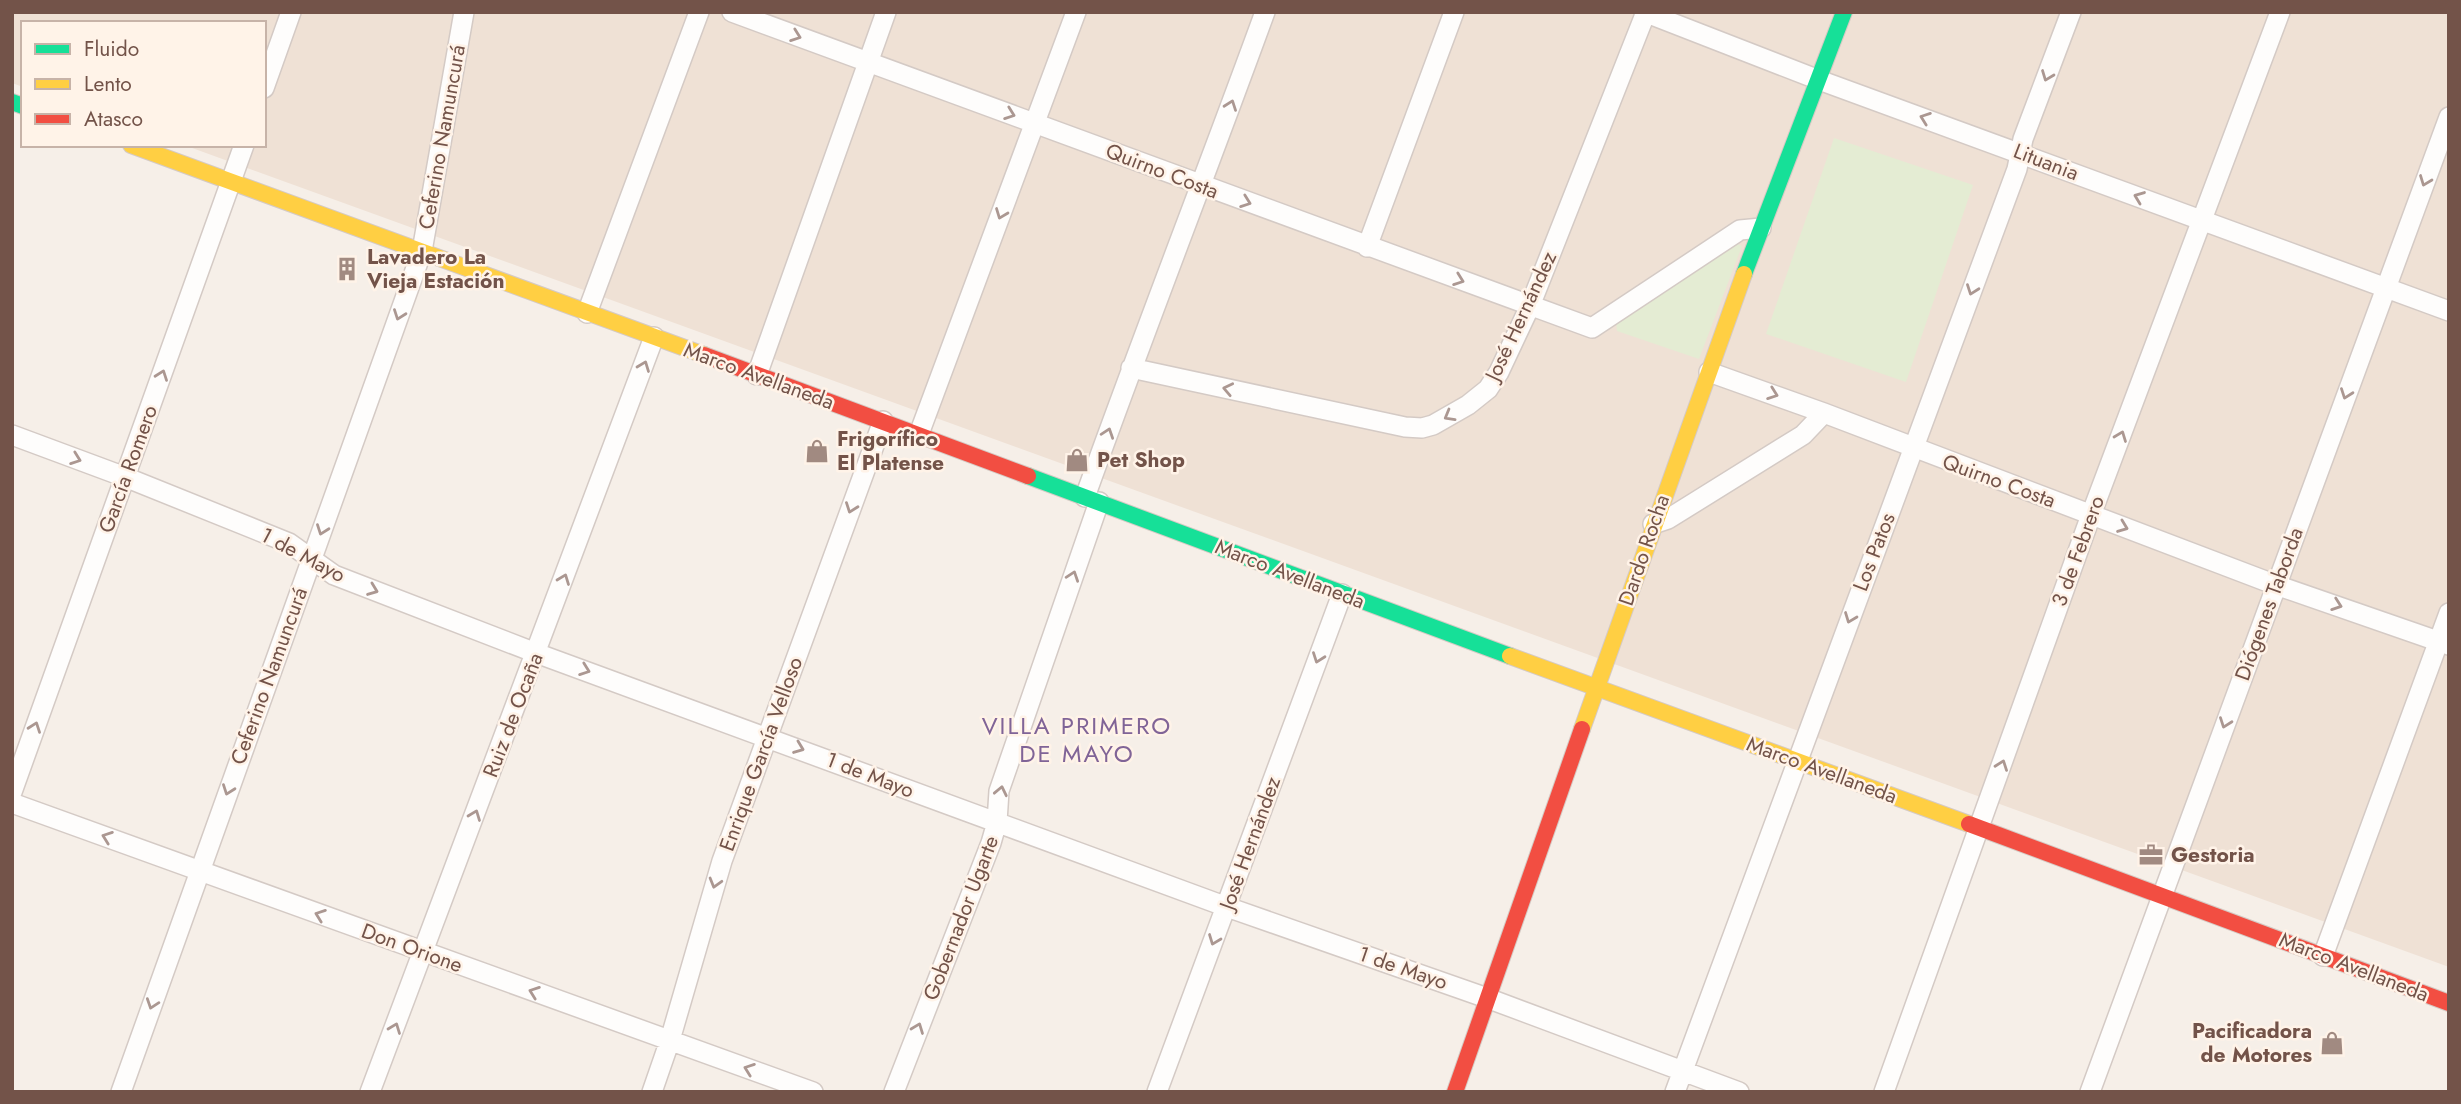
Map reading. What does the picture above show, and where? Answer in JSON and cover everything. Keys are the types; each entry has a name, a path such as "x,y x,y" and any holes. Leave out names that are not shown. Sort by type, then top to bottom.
{"street":[{"path":"266,82 291,12"},
{"name":"Ceferino Namuncurá","path":"121,1092 422,251 464,12"},
{"path":"587,313 699,12"},
{"name":"Quirno Costa","path":"732,12 1592,328 1740,230 1760,228"},
{"path":"757,375 886,12"},
{"path":"919,435 1076,12"},
{"name":"Gobernador Ugarte","path":"894,1092 991,844 997,822 999,791 1131,368 1202,186 1265,12"},
{"path":"1367,247 1454,12"},
{"name":"Lituania","path":"1645,12 1819,80 2449,311"},
{"name":"José Hernández","path":"1131,368 1405,427 1422,428 1433,425 1468,405 1488,389 1499,372 1530,306 1645,12"},
{"name":"Dardo Rocha","path":"1455,1092 1653,524 1760,228 1844,12"},
{"name":"Los Patos","path":"1675,1092 2017,169 2023,139 2071,12"},
{"name":"3 de Febrero","path":"1884,1092 2091,515 2280,12"},
{"name":"Diógenes Taborda","path":"2090,1092 2449,117"},
{"name":"Marco Avellaneda","path":"137,147 883,421 1596,688 2161,894 2449,1003"},
{"name":"García Romero","path":"12,792 243,147"},
{"name":"Ruiz de Ocaña","path":"370,1092 654,337"},
{"name":"Quirno Costa","path":"1709,372 1825,413 1913,449 2276,585 2444,643"},
{"path":"1653,524 1668,519 1803,435 1825,413"},
{"name":"Enrique García Velloso","path":"652,1092 670,1040 722,861 883,421"},
{"name":"1 de Mayo","path":"12,435 289,543 334,575 536,653 1739,1092"},
{"name":"José Hernández","path":"1157,1092 1342,594"},
{"path":"2323,956 2444,643 2449,613"},
{"name":"Don Orione","path":"12,803 813,1092"}],"shaded area":[{"path":"12,12 2449,12 2449,967 190,147 266,147 266,21 21,21 21,86 12,83"}],"green space":[{"path":"1834,138 1973,185 1906,382 1766,334"},
{"path":"1736,243 1742,246 1699,359 1617,331 1616,322"}],"traffic: fast":[{"path":"1744,274 1844,12"},
{"path":"12,102 21,105"},
{"path":"1028,476 1510,656"}],"traffic: slow":[{"path":"136,147 704,355"},
{"path":"1582,729 1744,274"},
{"path":"1510,656 1969,824"}],"traffic: jam":[{"path":"704,355 1028,476"},
{"path":"1455,1092 1582,729"},
{"path":"1969,824 2449,1003"}],"place":[{"name":"Lavadero La Vieja Estación","path":"347,269"},
{"name":"Frigorífico El Platense","path":"817,451"},
{"name":"Pet Shop","path":"1077,460"},
{"name":"Gestoria","path":"2151,855"},
{"name":"Pacificadora de Motores","path":"2332,1043"}],"district":[{"name":"VILLA PRIMERO DE MAYO","path":"1077,740"}]}
